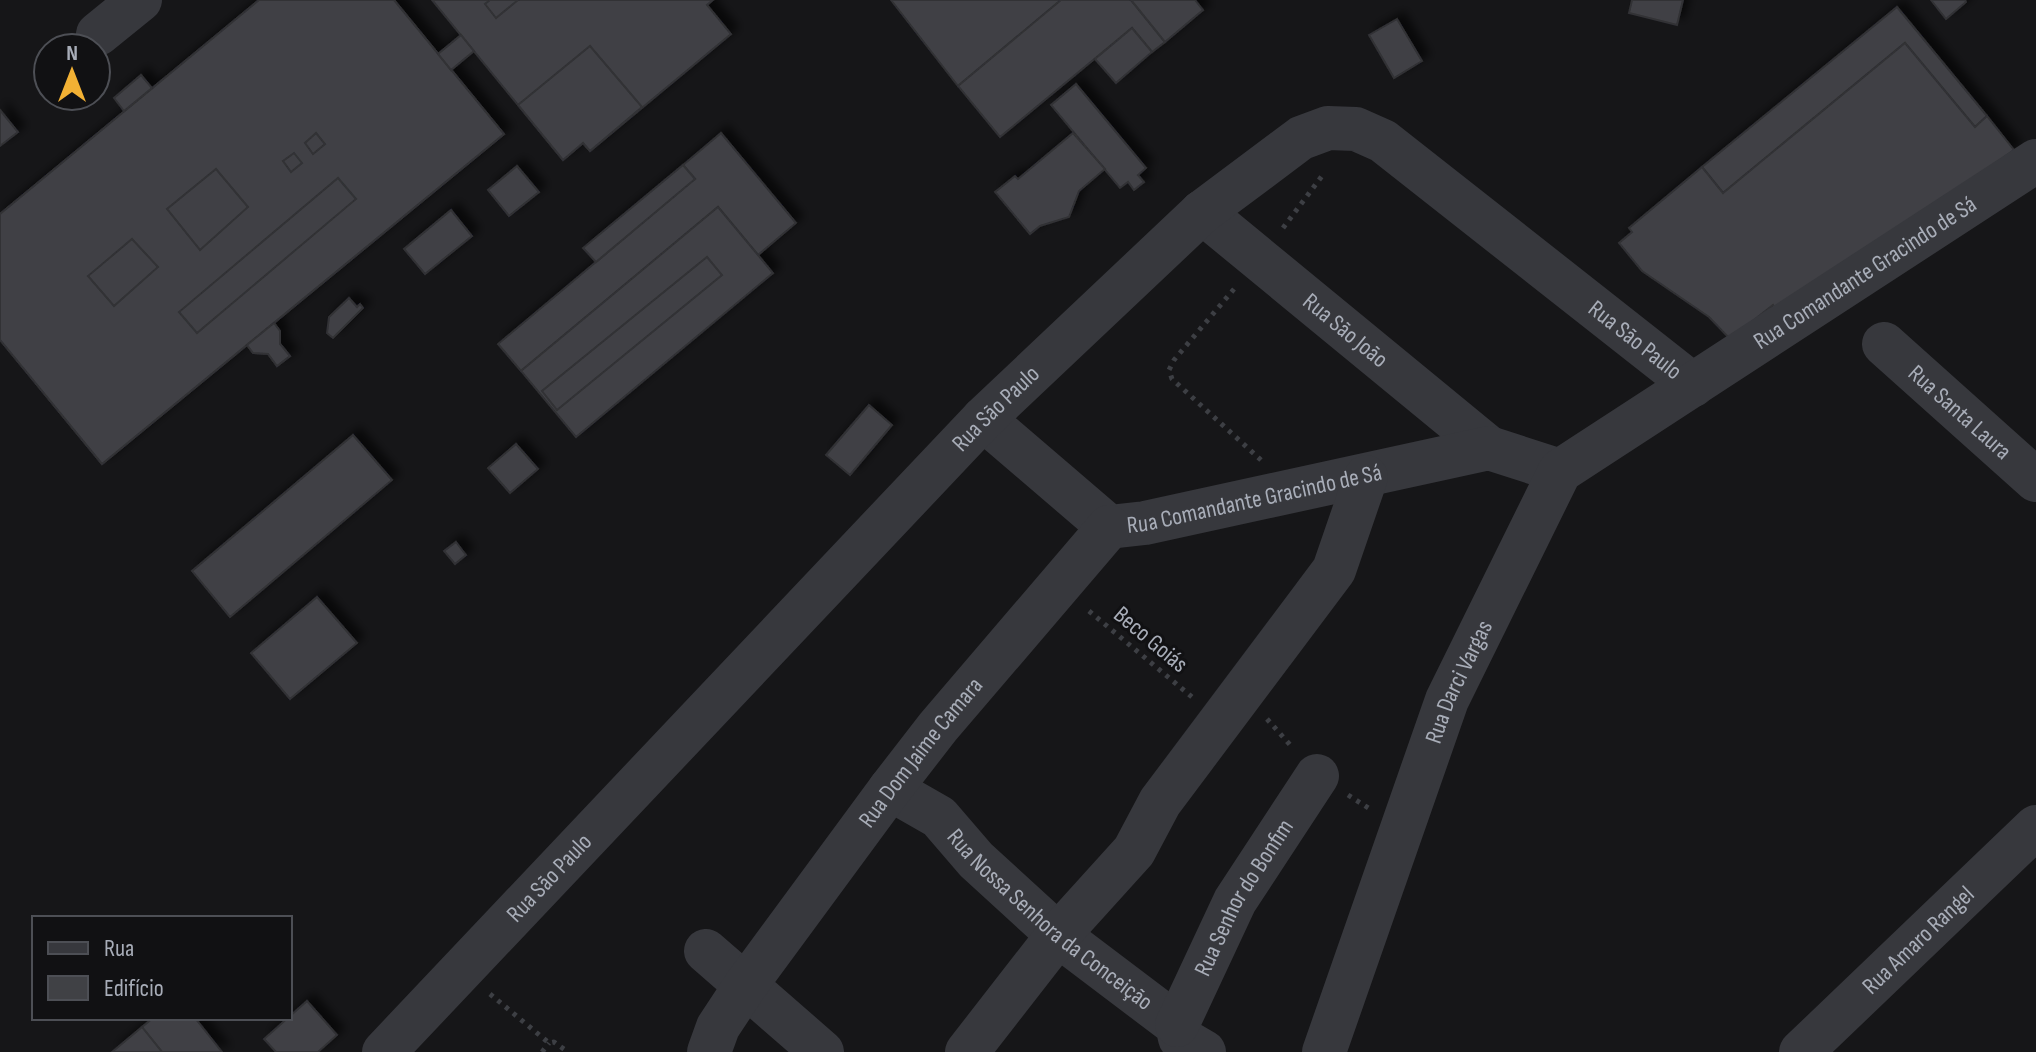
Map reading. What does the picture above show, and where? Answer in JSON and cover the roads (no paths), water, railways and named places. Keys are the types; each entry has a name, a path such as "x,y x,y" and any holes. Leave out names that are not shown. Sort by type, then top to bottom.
{"street":[{"path":"100,32 140,0"},
{"name":"Rua São Paulo","path":"384,1052 983,419 1202,212 1301,138 1328,128 1356,129 1383,141 1693,385"},
{"name":"Rua Comandante Gracindo de Sá","path":"1693,385 2036,161"},
{"name":"Rua São João","path":"1202,212 1489,448"},
{"name":"Rua Santa Laura","path":"1884,344 2036,480"},
{"path":"1489,448 1560,471 1693,385"},
{"name":"Rua Comandante Gracindo de Sá","path":"983,419 1109,527 1145,523 1489,448"},
{"name":"Rua Darci Vargas","path":"1324,1052 1447,700 1560,471"},
{"path":"967,1052 1058,935 1134,851 1160,802 1334,570 1366,477"},
{"name":"Rua Dom Jaime Camara","path":"709,1052 718,1027 745,986 890,789 938,727 1109,527"},
{"name":"Rua Senhor do Bonfim","path":"1183,1042 1235,901 1317,776"},
{"name":"Rua Nossa Senhora da Conceição","path":"890,789 939,817 976,860 1183,1042"},
{"name":"Rua Amaro Rangel","path":"1801,1052 2036,827"},
{"path":"706,951 822,1052"}]}
